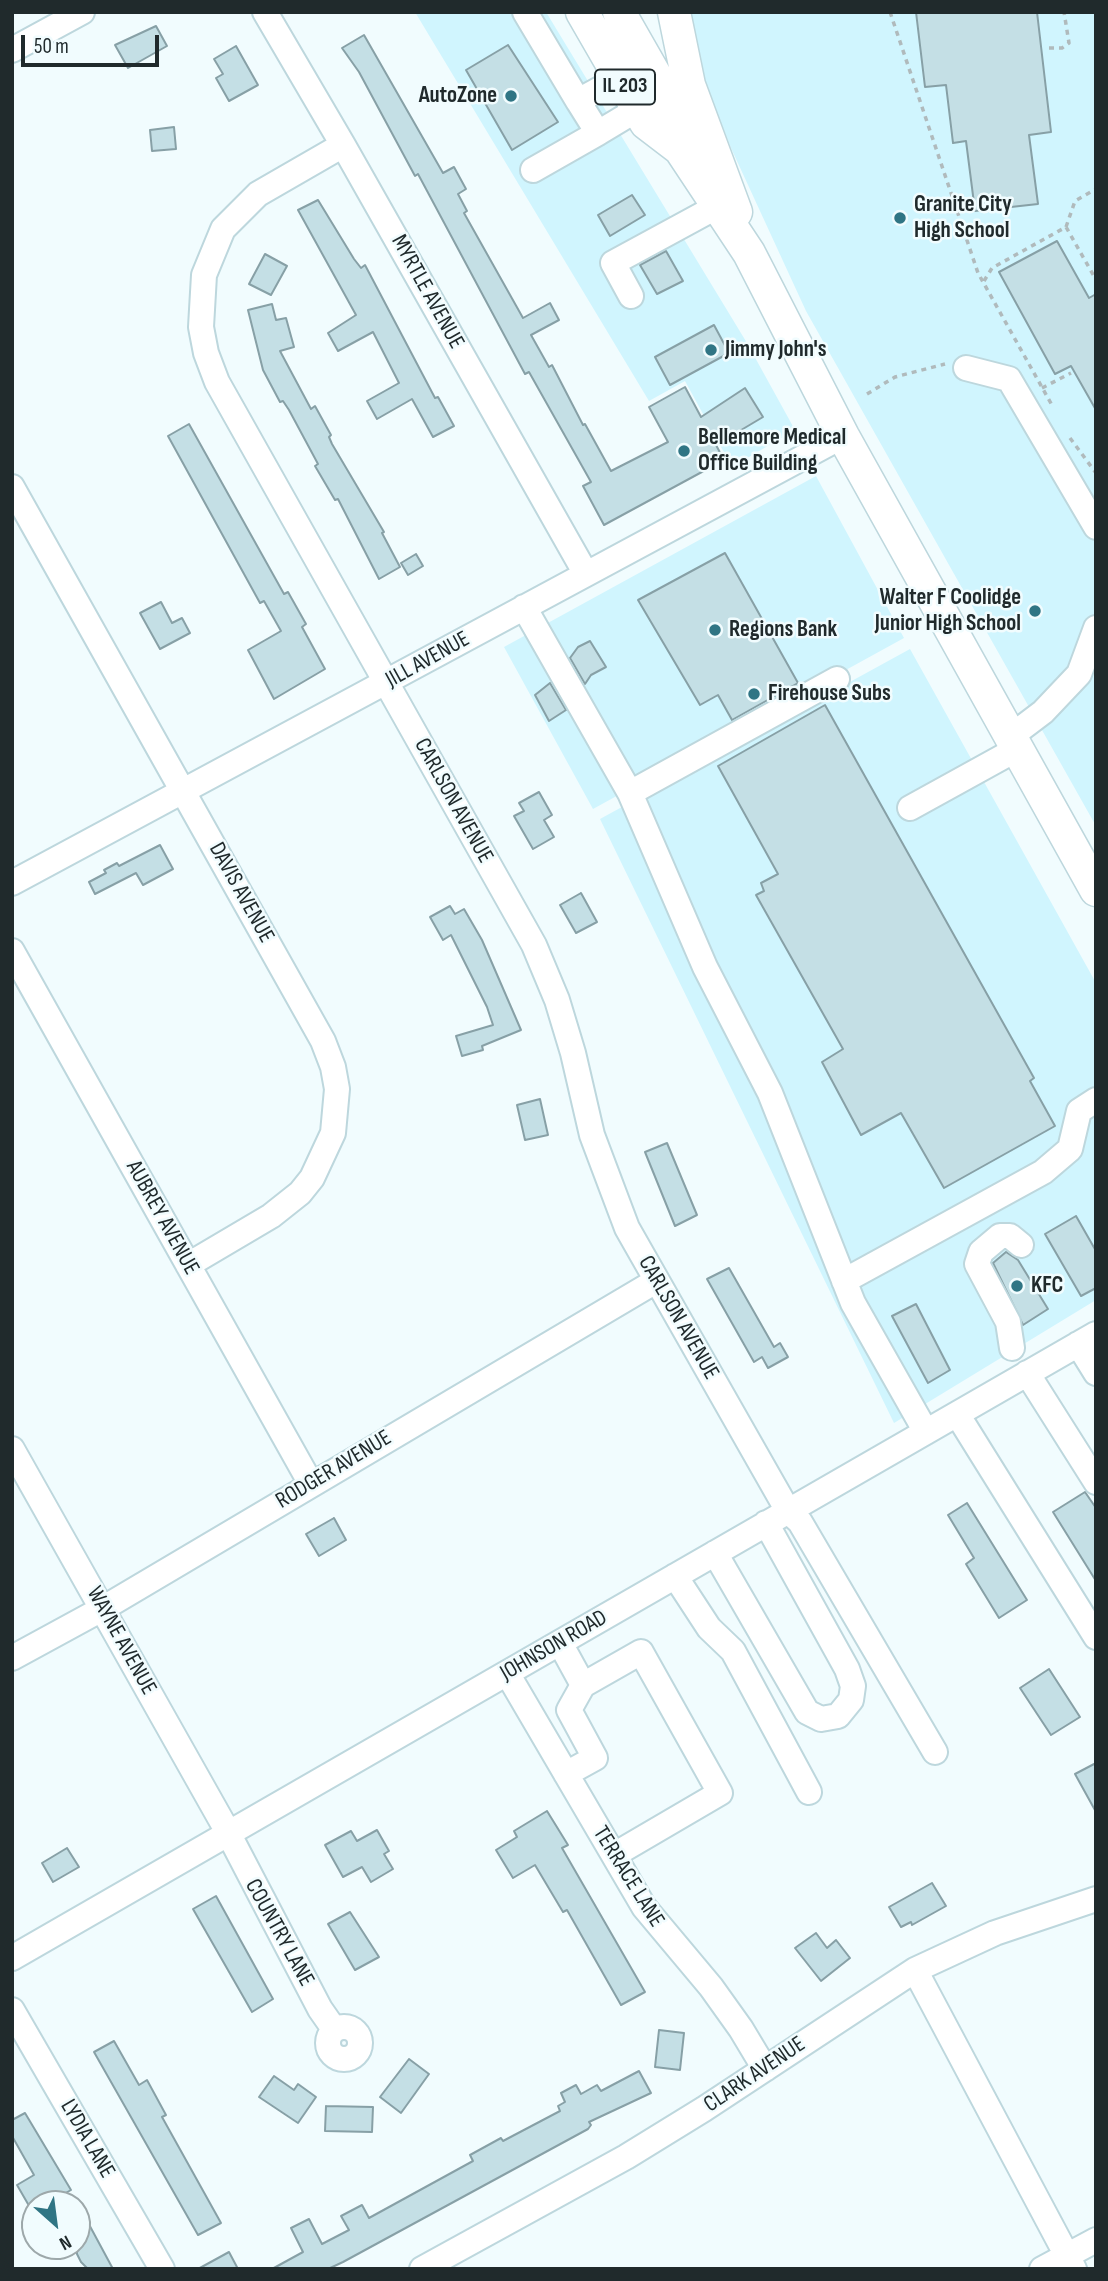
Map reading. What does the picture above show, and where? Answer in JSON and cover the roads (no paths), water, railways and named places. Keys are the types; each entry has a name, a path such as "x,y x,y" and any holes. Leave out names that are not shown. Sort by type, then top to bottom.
{"main road":[{"name":"IL 203","path":"582,12 646,123 680,149 749,253 843,436 1096,890"},
{"name":"IL 203","path":"619,12 671,103 680,149"},
{"path":"674,12 690,85 749,253"}],"street":[{"path":"12,50 82,12"},
{"name":"MYRTLE AVENUE","path":"265,12 344,145 586,574"},
{"path":"525,12 598,133"},
{"path":"578,102 620,78"},
{"path":"533,170 638,109"},
{"name":"CARLSON AVENUE","path":"344,145 258,194 240,208 223,229 204,275 201,327 206,354 217,382 534,945 561,1014 592,1135 609,1185 656,1281 788,1511 800,1522 935,1752"},
{"path":"631,296 613,263 718,206"},
{"path":"966,368 1009,379 1096,527"},
{"name":"JILL AVENUE","path":"12,883 843,436"},
{"name":"DAVIS AVENUE","path":"12,487 323,1041 337,1088 333,1133 326,1154 300,1193 271,1216 188,1265"},
{"path":"524,607 630,793 705,967 770,1093 844,1281 926,1432"},
{"path":"911,808 1013,743 1079,674 1096,628"},
{"path":"630,793 837,679"},
{"name":"AUBREY AVENUE","path":"12,951 312,1484"},
{"path":"844,1281 1043,1172 1070,1149 1079,1111 1095,1101"},
{"path":"1013,1348 1008,1322 977,1264 981,1252 1000,1237 1010,1236 1021,1245"},
{"name":"RODGER AVENUE","path":"12,1658 102,1609 656,1281"},
{"path":"1087,1339 1096,1373"},
{"name":"JOHNSON ROAD","path":"12,1958 1087,1339"},
{"path":"1027,1373 1096,1482"},
{"path":"957,1414 1096,1637"},
{"name":"WAYNE AVENUE","path":"12,1449 228,1835"},
{"path":"715,1553 807,1712 821,1719 838,1716 851,1700 853,1686 847,1669 766,1523"},
{"path":"675,1576 709,1628 733,1651 809,1792"},
{"path":"560,1643 583,1685"},
{"path":"566,1774 595,1758 569,1710 583,1685 641,1652 720,1793 614,1856"},
{"name":"TERRACE LANE","path":"507,1673 644,1907 711,1987 765,2069"},
{"name":"COUNTRY LANE","path":"228,1835 320,2009 334,2029"},
{"name":"CLARK AVENUE","path":"422,2269 457,2260 765,2069 915,1970 995,1933 1096,1899"},
{"path":"915,1970 1071,2262"},
{"name":"LYDIA LANE","path":"12,2010 162,2269"},
{"path":"1042,2269 1071,2262 1096,2240"}],"place":[{"name":"AutoZone","path":"511,96"},
{"name":"Granite City High School","path":"900,218"},
{"name":"Jimmy John's","path":"711,350"},
{"name":"Bellemore Medical Office Building","path":"684,451"},
{"name":"Walter F Coolidge Junior High School","path":"1035,611"},
{"name":"Regions Bank","path":"715,630"},
{"name":"Firehouse Subs","path":"754,694"},
{"name":"KFC","path":"1017,1286"}]}
